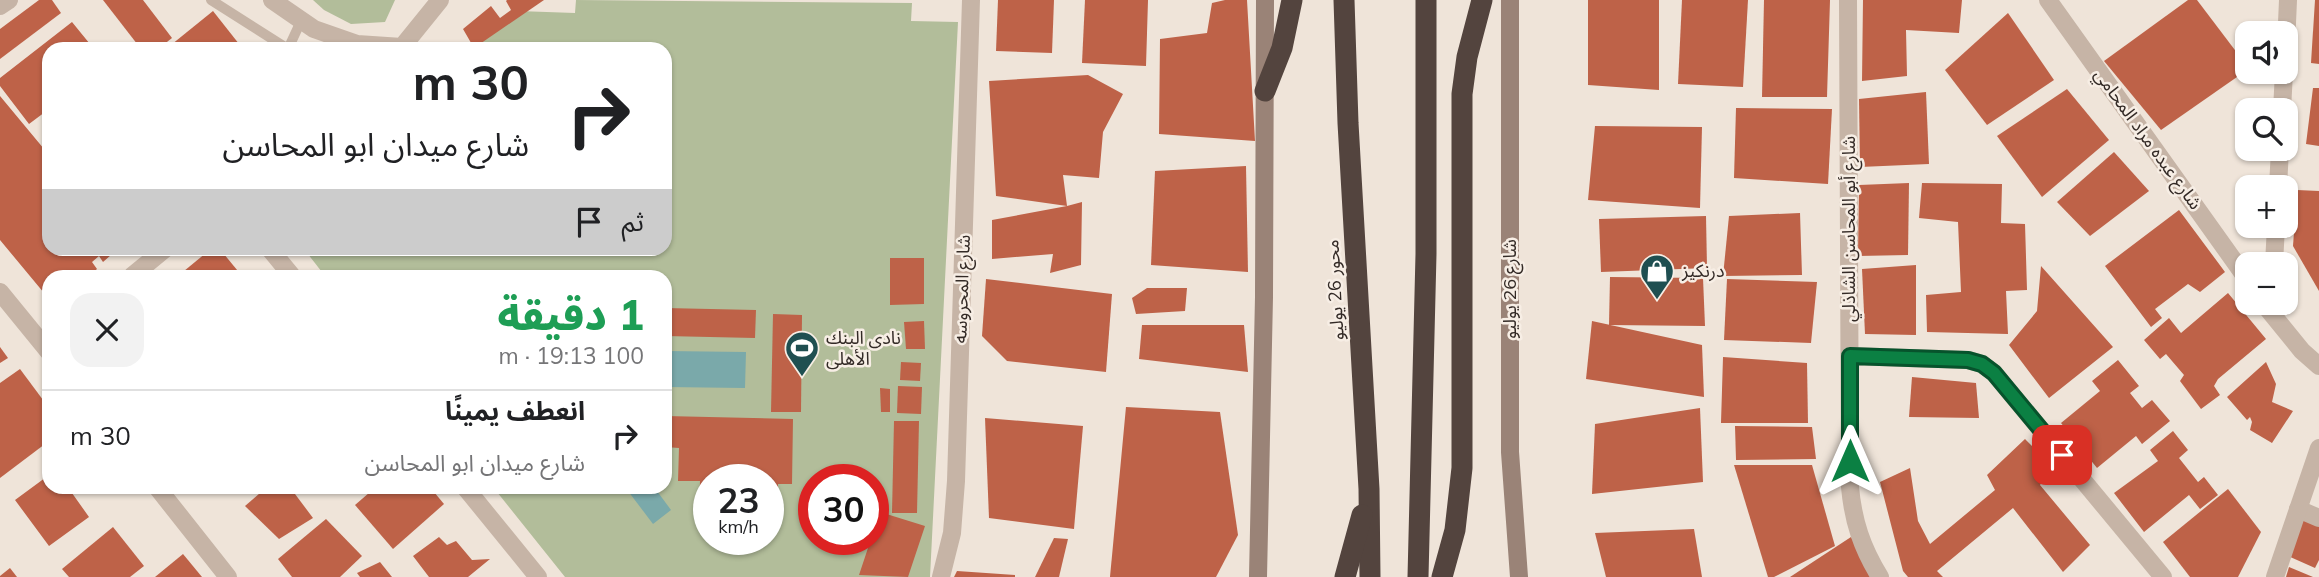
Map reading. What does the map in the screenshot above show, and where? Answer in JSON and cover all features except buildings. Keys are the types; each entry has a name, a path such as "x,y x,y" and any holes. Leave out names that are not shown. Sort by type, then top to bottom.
{"highway":[{"path":"1265,91 1282,48 1292,0"},
{"name":"محور 26 يوليو","path":"1344,0 1347,110 1369,489 1370,577"},
{"path":"1418,577 1426,254 1426,0"},
{"path":"1442,577 1455,530 1462,468 1462,94 1482,0"},
{"path":"1345,577 1369,489"}],"main road":[{"path":"1258,577 1264,297 1265,0"},
{"name":"شارع 26 يوليو","path":"1510,0 1510,452 1519,577"}],"street":[{"path":"0,6 9,0"},
{"path":"272,0 314,29 351,42"},
{"path":"423,23 425,0"},
{"path":"406,42 440,0"},
{"name":"شارع المحروسه","path":"941,577 952,533 956,481 971,0"},
{"name":"شارع أبو المحاسن الشاذلي","path":"1848,0 1852,506 1862,543 1880,577"},
{"name":"شارع عبده مراد المحامي","path":"2048,0 2235,262"},
{"path":"2287,21 2288,0"},
{"path":"139,270 156,256"},
{"path":"276,256 287,270"},
{"path":"0,292 42,341"},
{"path":"2275,315 2319,366"},
{"path":"1850,356 1968,360 1982,364 1994,373 2163,577"},
{"path":"2275,577 2319,448"},
{"path":"162,494 228,577"},
{"path":"471,494 538,577"},
{"path":"2298,509 2319,517"}],"lane":[{"path":"211,0 277,42"},
{"path":"291,42 301,21"}],"green space":[{"path":"313,0 395,0 385,22 351,24 324,10"},
{"name":"نادى البنك الأهلى","path":"576,0 912,3 911,21 958,22 930,577 565,577 499,494 672,494 672,270 320,270 309,256 672,256 672,42 475,42 518,11 575,13"}],"water":[{"path":"672,351 746,352 745,388 672,387"},
{"path":"630,494 659,494 671,510 653,524"}],"place":[{"name":"درنكيز","path":"1657,301"},
{"name":"نادى البنك الأهلى","path":"802,378"}],"route":[{"path":"1850,461 1850,356 1968,360 1982,364 1994,373 2062,455"}]}
